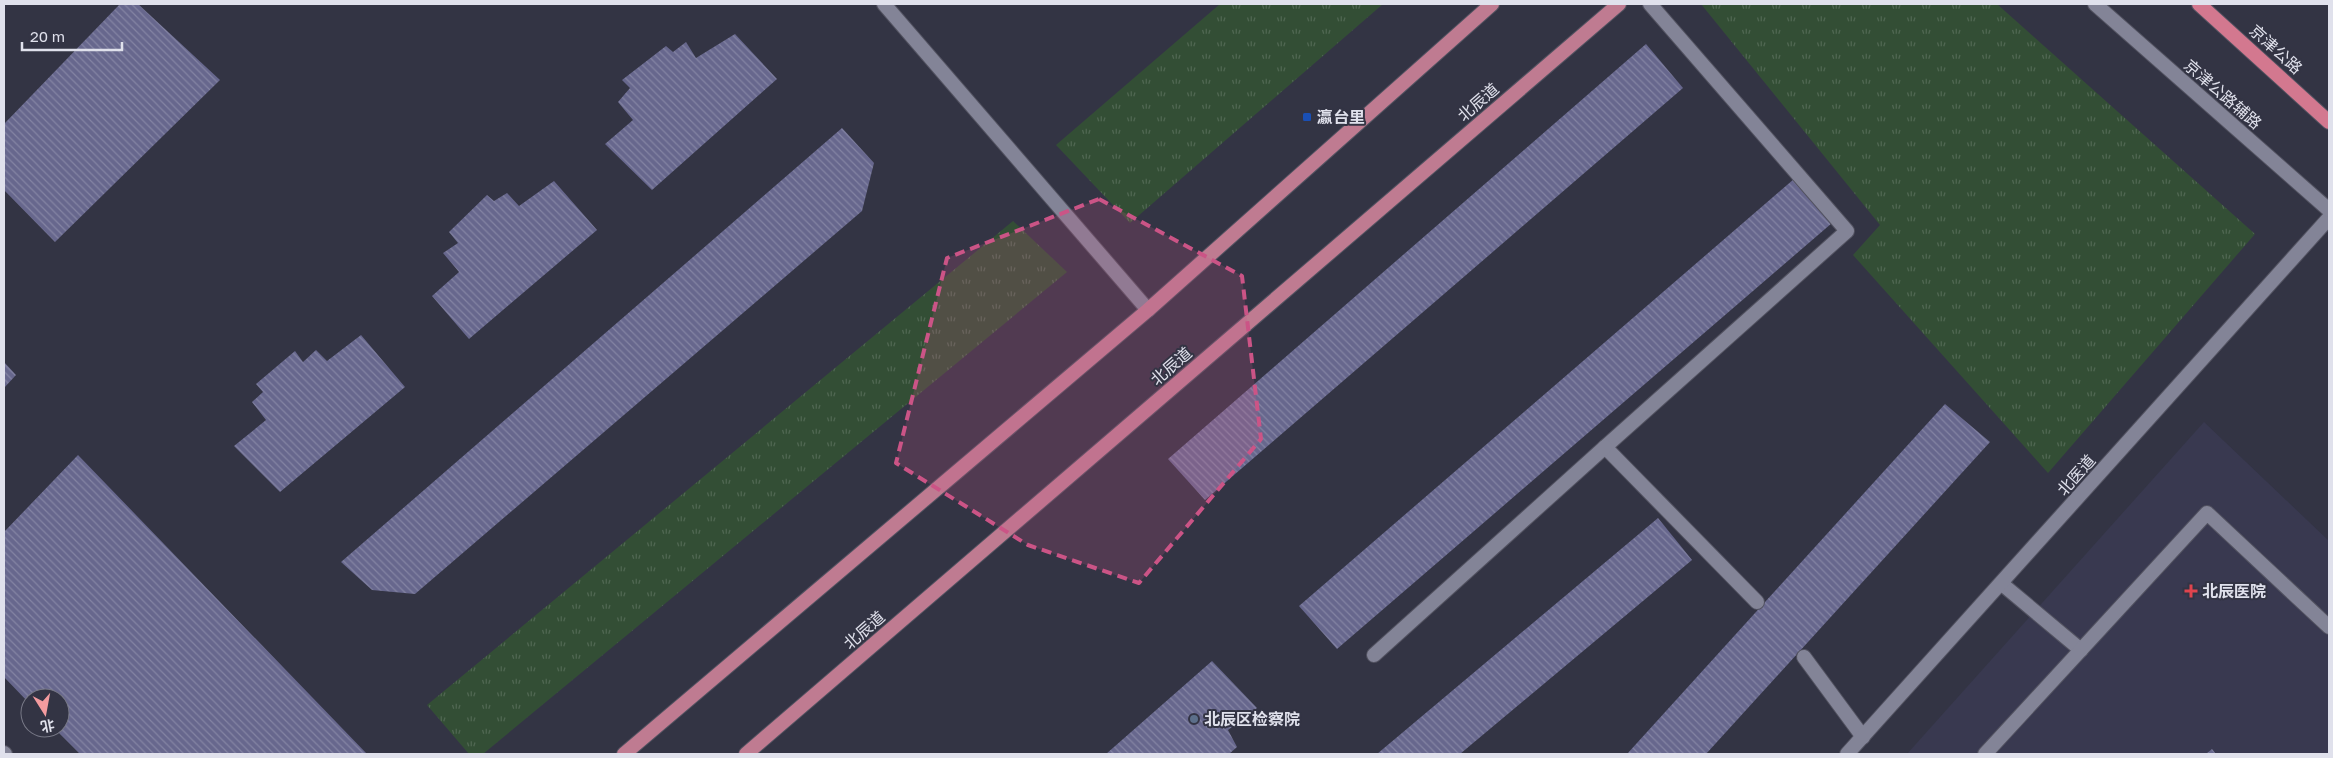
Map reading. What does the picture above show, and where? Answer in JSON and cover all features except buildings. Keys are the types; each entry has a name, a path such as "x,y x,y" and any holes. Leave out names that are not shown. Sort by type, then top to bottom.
{"highway":[{"name":"京津公路","path":"2199,4 2329,122"}],"main road":[{"path":"624,754 1148,310 1492,4"},
{"name":"北辰道","path":"746,754 1619,4"}],"street":[{"path":"884,4 1148,310"},
{"path":"1374,655 1847,231 1650,4"},
{"name":"京津公路辅路","path":"2095,4 2329,210"},
{"name":"北医道","path":"1847,754 2002,584 2329,218"},
{"path":"1605,448 1757,602"},
{"path":"1985,754 2206,513 2329,627"},
{"path":"2002,584 2081,650"},
{"path":"1804,657 1863,737"}],"highlighted area":[{"path":"1099,199 1242,276 1261,439 1139,583 1028,545 896,463 947,258"}],"shaded area":[{"name":"北辰医院","path":"2204,422 2329,541 2329,754 1907,754"}],"green space":[{"path":"1220,4 1383,4 1130,223 1056,145"},
{"path":"1701,4 1997,4 2255,234 2048,473 1853,255 1880,225"},
{"path":"1013,221 1067,272 483,754 469,754 427,705"}],"place":[{"name":"瀛台里","path":"1307,117"},
{"name":"北辰医院","path":"2191,591"},
{"name":"北辰区检察院","path":"1194,719"}]}
